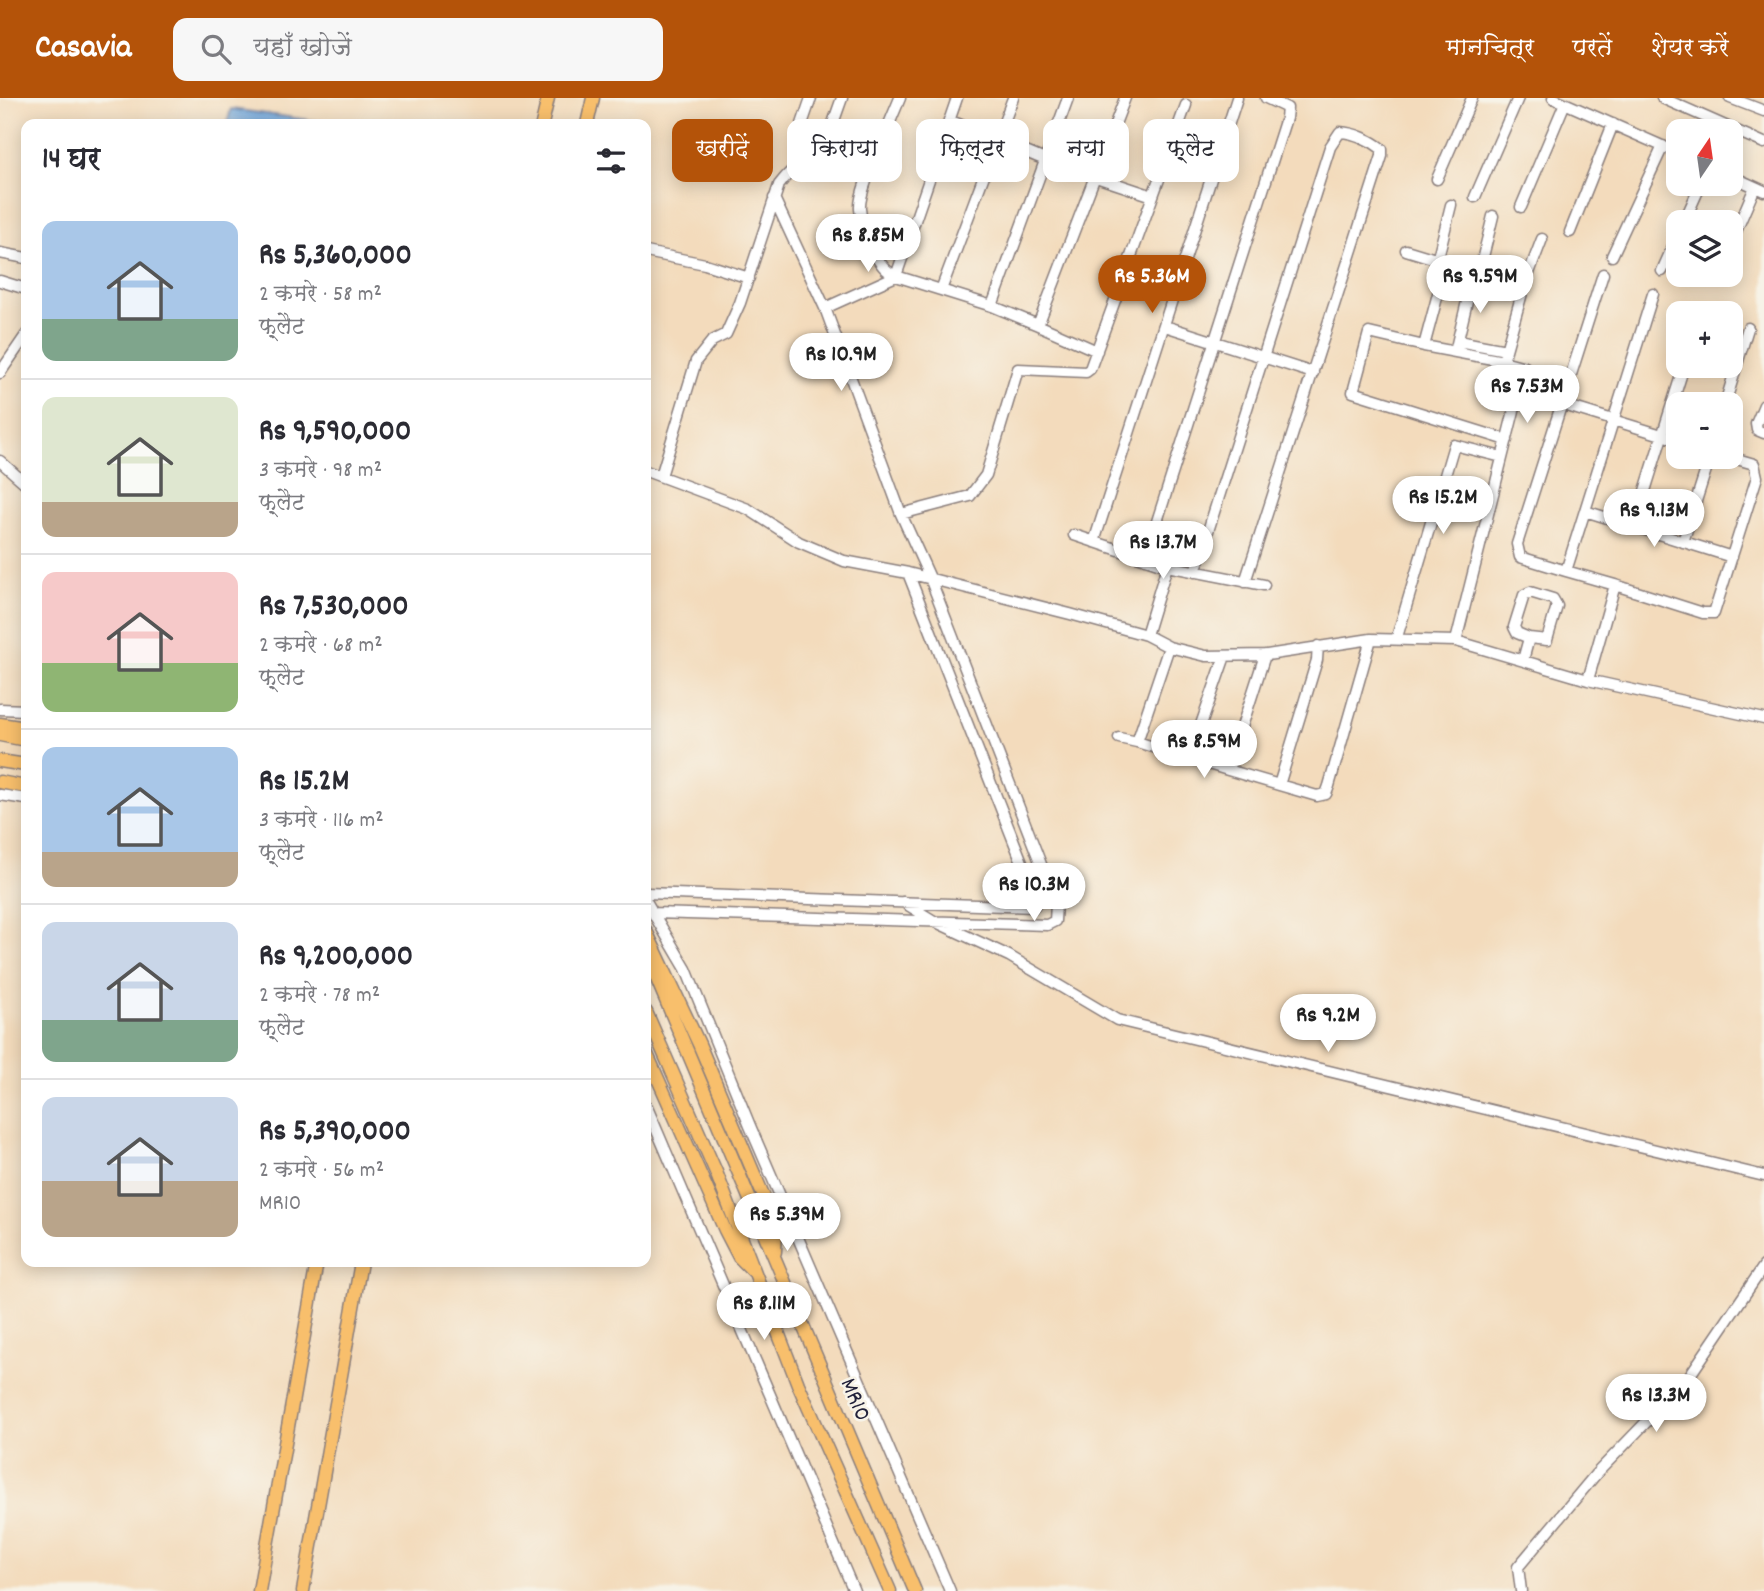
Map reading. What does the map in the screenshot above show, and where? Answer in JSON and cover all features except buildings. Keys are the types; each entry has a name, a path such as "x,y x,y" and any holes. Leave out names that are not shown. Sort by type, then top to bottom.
{"main road":[{"path":"543,119 548,98"},
{"path":"588,119 593,98"},
{"path":"0,724 21,726"},
{"path":"0,735 21,739"},
{"path":"0,761 21,764"},
{"path":"0,782 21,786"},
{"path":"651,942 699,1044 769,1209 776,1229 774,1256"},
{"name":"MR10","path":"651,965 915,1591"},
{"name":"MR10","path":"651,1024 758,1276 798,1384 890,1591"},
{"path":"651,1063 725,1230 739,1257 758,1276"},
{"path":"259,1591 316,1267"},
{"path":"303,1591 360,1267"}],"street":[{"path":"804,119 811,98"},
{"path":"835,119 842,98"},
{"path":"891,119 900,98"},
{"path":"949,119 957,98"},
{"path":"1004,119 1013,98"},
{"path":"1060,119 1068,98"},
{"path":"1117,119 1125,98"},
{"path":"1094,542 1237,98"},
{"path":"1145,559 1286,118 1287,108 1266,98"},
{"path":"1437,179 1472,98"},
{"path":"1475,197 1518,98"},
{"path":"1553,98 1666,147"},
{"path":"1584,111 1590,98"},
{"path":"1662,98 1764,143"},
{"path":"1730,98 1750,102 1764,111"},
{"path":"1521,207 1565,103"},
{"path":"901,514 970,496 979,489 986,475 1018,369 1086,372 1097,351 1186,105"},
{"path":"1570,232 1613,124"},
{"path":"1195,572 1330,147 1340,132 1348,132 1375,143 1382,149 1382,156 1245,582"},
{"path":"1612,256 1663,146"},
{"path":"992,306 1043,166"},
{"path":"662,476 696,361 712,341 726,334 749,278 774,198 787,176"},
{"path":"1743,181 1760,189 1743,221"},
{"path":"866,182 861,200 864,226 880,264 887,272 992,306 1097,351"},
{"path":"825,309 896,276 928,182"},
{"path":"941,290 980,182"},
{"path":"1038,325 1093,182"},
{"path":"1112,182 1153,196"},
{"path":"654,913 1047,925 1055,921 1056,903 930,578 901,514 825,309 774,198"},
{"path":"1424,346 1451,205"},
{"path":"1456,346 1493,216"},
{"path":"1504,356 1524,285 1542,239"},
{"path":"1406,250 1441,263 1524,285"},
{"path":"0,253 21,257"},
{"path":"651,253 705,264 749,278"},
{"path":"1662,271 1666,262"},
{"path":"1603,274 1517,551 1520,556 1703,612 1714,613 1757,468 1743,462"},
{"path":"0,281 21,287"},
{"path":"1566,571 1653,294"},
{"path":"1165,326 1313,373"},
{"path":"1729,392 1748,328"},
{"path":"1456,641 1507,440 1525,367 1504,356 1456,346 1424,346 1369,333 1353,392 1507,440"},
{"path":"0,373 21,342"},
{"path":"1634,526 1680,378"},
{"path":"1564,405 1666,436"},
{"path":"1764,405 1756,424 1757,430 1764,433"},
{"path":"1397,637 1454,444 1502,457"},
{"path":"0,461 21,480"},
{"path":"1683,542 1706,469"},
{"path":"651,473 748,509 799,542 844,561 930,578 1146,635 1170,647 1206,656 1265,655 1397,637 1456,641 1588,680 1764,719"},
{"path":"1585,511 1732,557"},
{"path":"1074,535 1167,566 1264,585"},
{"path":"1146,635 1167,566"},
{"path":"651,893 1034,907 1035,895 908,573"},
{"path":"1588,680 1615,585"},
{"path":"1530,592 1553,599 1557,606 1546,640 1530,638 1517,633 1514,627 1524,595 1530,592"},
{"path":"1523,660 1530,638"},
{"path":"1119,738 1317,796 1326,794 1371,639"},
{"path":"1279,785 1317,660 1318,646"},
{"path":"1137,742 1170,647"},
{"path":"1228,770 1265,655"},
{"path":"1189,759 1225,656"},
{"path":"0,709 21,710"},
{"path":"0,794 21,798"},
{"path":"904,902 934,921 1009,957 1117,1020 1764,1176"},
{"path":"651,908 686,969 750,1126 950,1591"},
{"path":"651,1117 854,1591"},
{"path":"1521,1591 1518,1567 1596,1474 1686,1381 1764,1266"}],"water":[{"path":"231,109 301,119 228,119"}]}
